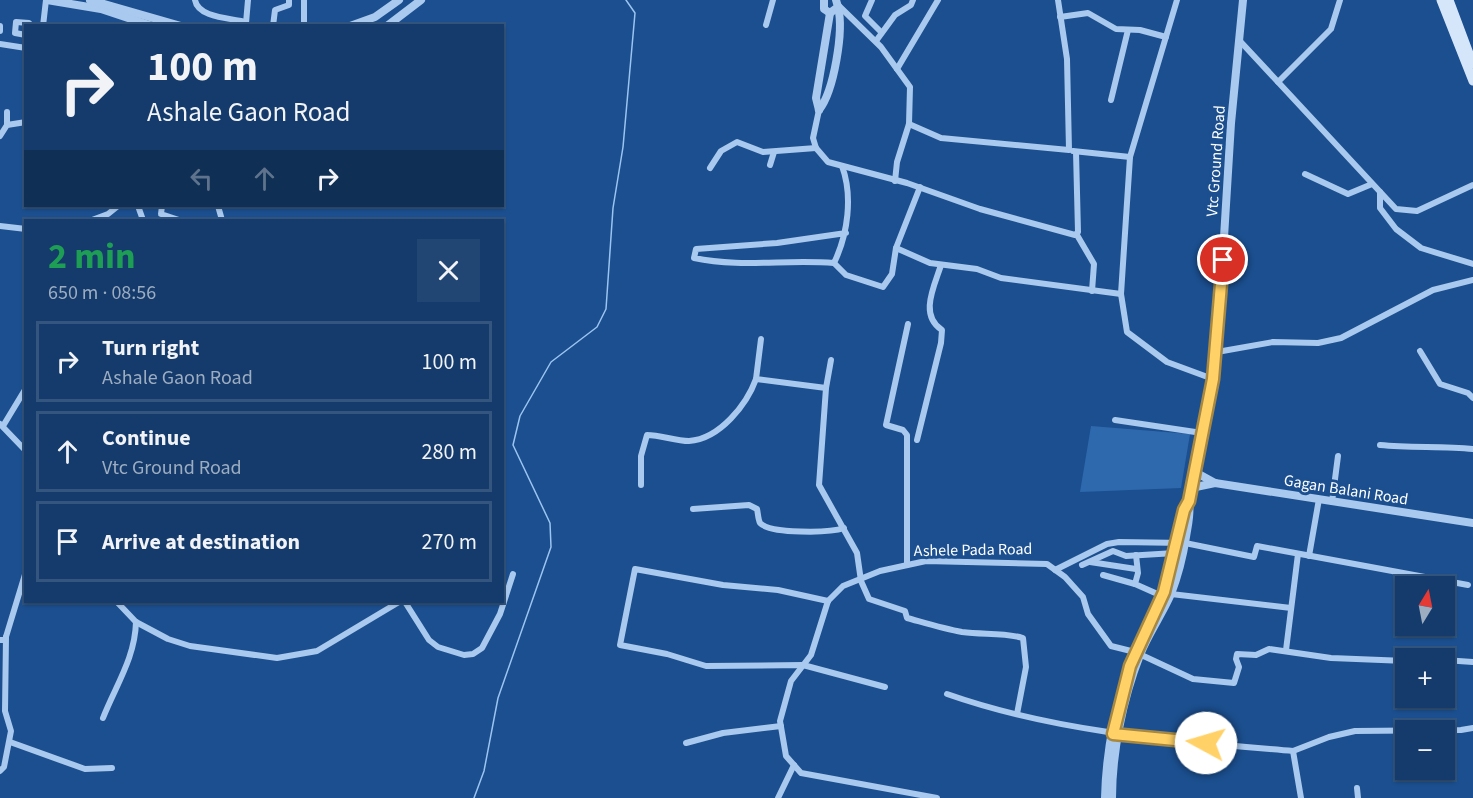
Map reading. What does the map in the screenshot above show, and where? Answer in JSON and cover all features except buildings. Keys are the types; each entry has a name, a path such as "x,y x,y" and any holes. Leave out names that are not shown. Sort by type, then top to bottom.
{"main road":[{"path":"1441,0 1473,81"},
{"path":"1449,0 1473,63"}],"street":[{"path":"43,24 47,0 78,2 173,24"},
{"path":"90,0 127,12 148,24"},
{"path":"195,0 202,12 246,24 248,0"},
{"path":"273,24 275,10 289,5 289,0"},
{"path":"304,0 304,24"},
{"path":"356,24 375,17 399,0"},
{"path":"390,24 421,0"},
{"path":"766,26 773,0"},
{"path":"872,0 865,16 881,32"},
{"path":"876,41 895,15 911,5 913,0"},
{"path":"897,69 938,0"},
{"path":"1058,0 1067,59 1077,235 1094,264 1092,291"},
{"path":"1176,0 1130,157 1121,294 1127,332 1167,362 1213,379"},
{"name":"Vtc Ground Road","path":"1181,543 1184,510 1189,501 1217,352 1231,123 1243,0"},
{"path":"1278,82 1331,29 1340,0"},
{"path":"822,2 824,9 830,13"},
{"path":"837,4 830,13 830,26 816,98 819,110 813,138 816,148 828,162 920,187 980,208 1077,235"},
{"path":"837,4 876,41 910,87 909,124 897,162 895,181"},
{"path":"819,110 827,100 841,28 837,4"},
{"path":"1060,16 1088,13 1116,29 1150,32 1166,37"},
{"path":"24,35 15,33 16,22 30,24"},
{"path":"1111,100 1128,30"},
{"path":"1239,40 1396,209 1417,211 1473,185"},
{"path":"0,44 24,48"},
{"path":"0,136 7,125 7,112"},
{"path":"7,125 24,122"},
{"path":"909,124 941,138 1130,157"},
{"path":"710,168 721,151 737,142 763,152 816,148"},
{"path":"770,165 774,152"},
{"path":"834,263 846,232 847,182 842,166"},
{"path":"1305,174 1348,194 1372,184"},
{"path":"846,232 777,243 696,249 694,258 729,264 799,260 834,263 846,275 883,287 892,274 897,248 920,187"},
{"path":"1380,192 1380,208 1396,229 1421,248 1473,264"},
{"path":"95,219 108,214 117,207"},
{"path":"162,207 161,213 176,219"},
{"path":"0,226 24,229"},
{"path":"897,248 941,265 977,269 1028,283 1121,294"},
{"path":"917,440 941,343 942,330 933,324 928,315 941,265"},
{"path":"1217,352 1273,342 1318,343 1341,338 1433,290 1473,280"},
{"path":"907,564 906,435 903,430 886,425 908,324"},
{"path":"641,485 641,456 647,435 685,441 699,439 739,412 751,394 756,379 760,339"},
{"path":"1420,351 1440,384 1468,393 1473,398"},
{"path":"831,360 826,388 819,485 857,553 861,581 869,599 897,607 905,611 907,618 962,632 990,632 1023,638 1026,667 1017,714"},
{"path":"756,379 826,388"},
{"path":"24,391 2,425 24,449"},
{"path":"1115,420 1202,433"},
{"path":"1380,446 1410,448 1442,446 1473,449"},
{"path":"1332,502 1338,456"},
{"name":"Gagan Balani Road","path":"1195,472 1215,483 1473,523"},
{"name":"Gagan Balani Road","path":"1191,488 1215,483"},
{"path":"1309,556 1319,499"},
{"path":"693,509 749,506 757,509 759,520 766,526 817,533 844,528"},
{"path":"1055,570 1107,544 1181,543 1254,557 1257,546 1468,585"},
{"path":"1106,798 1126,678 1162,596 1175,553 1181,543"},
{"path":"1138,653 1171,594 1181,543"},
{"path":"1082,565 1113,551 1120,555 1149,557 1175,553"},
{"path":"1286,650 1298,554"},
{"path":"1135,584 1136,555"},
{"name":"Ashele Pada Road","path":"828,601 843,586 861,581 880,571 926,561 1020,561 1047,564 1055,570"},
{"path":"1089,562 1136,569"},
{"path":"885,687 803,665 706,666 667,654 620,645 636,569 723,585 778,590 828,601 815,644 803,665 791,681 781,726 786,756 801,773 921,797 937,798"},
{"path":"1055,570 1065,576 1083,597 1088,614 1111,646 1138,653 1193,680 1234,683 1239,667 1237,654 1256,655 1269,649 1331,658 1395,661"},
{"path":"504,602 513,574"},
{"path":"1103,575 1135,584 1162,596"},
{"path":"0,771 4,767 10,742 10,724 5,711 3,639 23,588"},
{"path":"1171,594 1291,608"},
{"path":"118,603 136,622 168,639 190,646 277,658 317,651 397,603"},
{"path":"406,603 429,640 438,647 464,655 473,654 482,648 504,603"},
{"path":"103,718 116,683 132,656 136,622"},
{"path":"1455,661 1473,662"},
{"path":"947,694 1017,714 1116,734 1293,752 1329,737 1355,731 1473,728"},
{"path":"686,743 723,733 781,726"},
{"path":"10,742 85,769 112,768"},
{"path":"1293,752 1301,798"},
{"path":"778,798 794,765"},
{"path":"1109,778 1112,798"},
{"path":"1356,788 1358,798"}],"shaded area":[{"path":"1091,426 1190,434 1181,488 1080,492"}],"waterway":[{"path":"474,798 484,771 498,698 551,547 550,523 513,445 520,416 551,362 597,327 606,309 613,208 623,147 635,13 626,0"}],"route":[{"path":"1206,743 1113,734 1126,678 1135,652 1164,592 1184,510 1189,501 1217,352 1223,260"}]}
